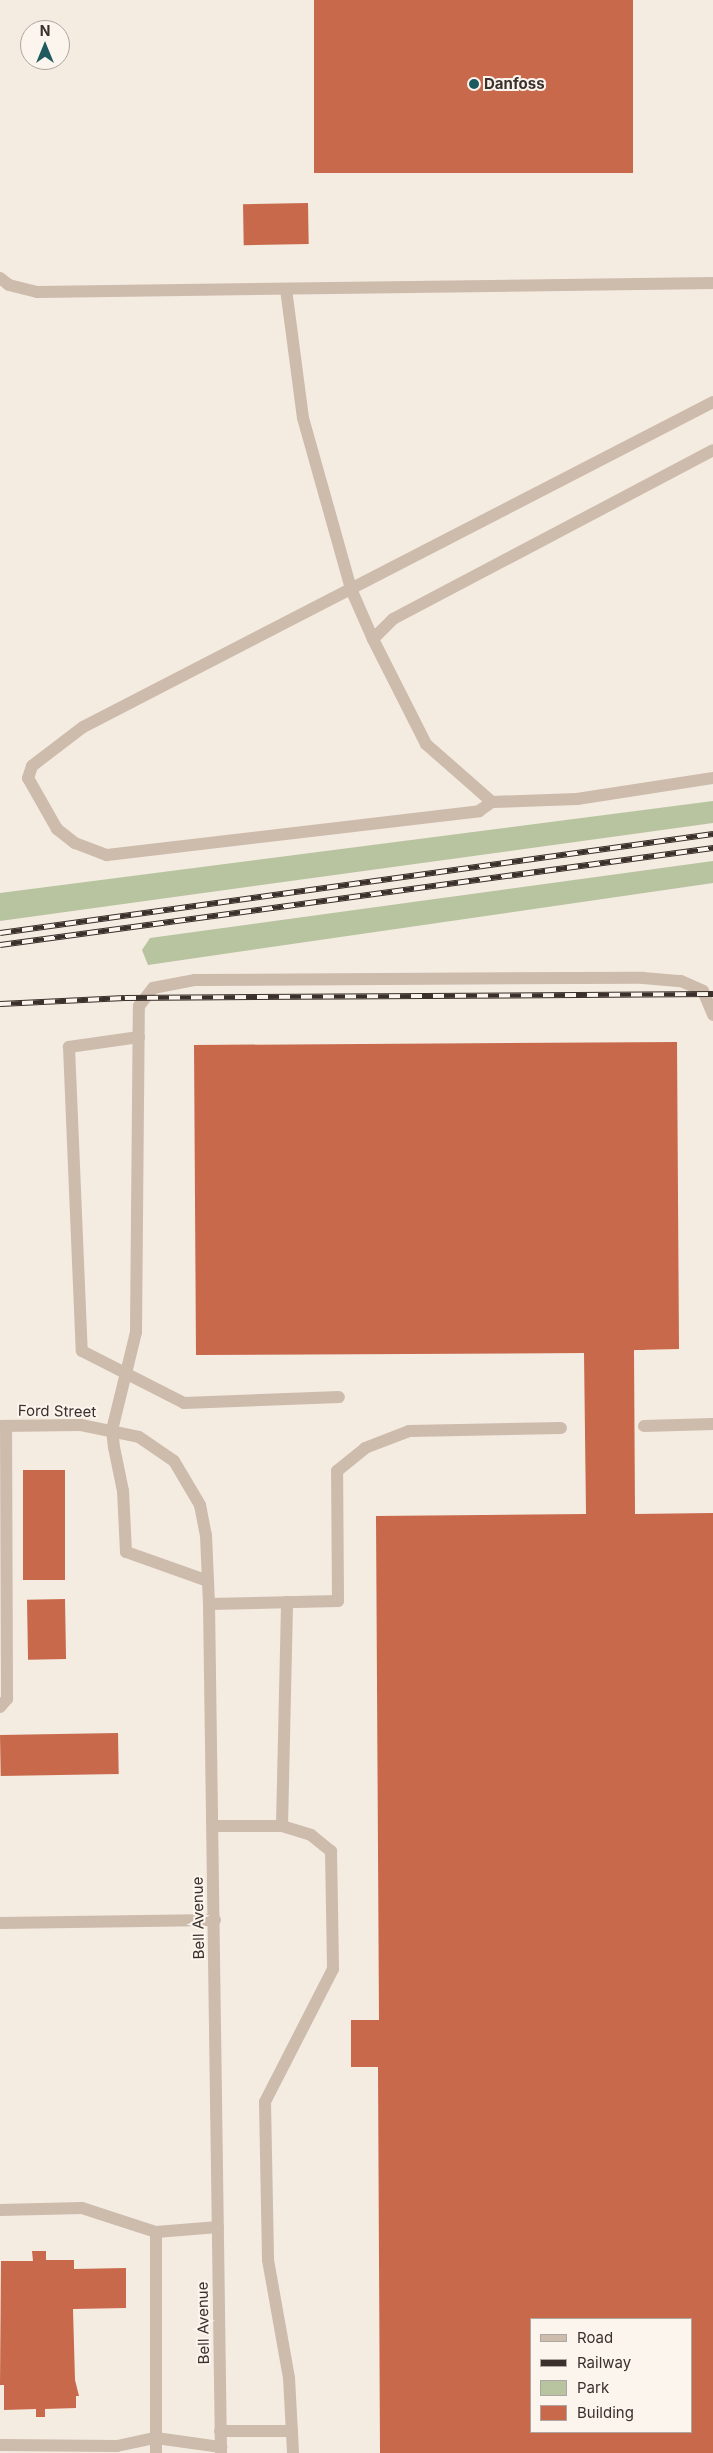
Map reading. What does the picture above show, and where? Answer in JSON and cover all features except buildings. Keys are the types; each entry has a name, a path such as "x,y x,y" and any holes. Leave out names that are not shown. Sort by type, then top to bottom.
{"street":[{"path":"0,278 9,285 37,292 713,283"},
{"path":"286,289 303,418 351,589 373,638 426,744 492,802"},
{"path":"713,402 351,589 198,665 54,746 32,766 28,778 57,829 75,843 107,855 479,810 492,802 577,799 713,778"},
{"path":"373,638 393,619 713,450"},
{"path":"208,1581 126,1552 123,1491 112,1430 136,1332 139,1006 153,988 195,980 643,978 681,981 703,992 713,1015"},
{"path":"138,1037 69,1047 82,1351 184,1403 339,1396"},
{"path":"644,1426 713,1424"},
{"name":"Ford Street","path":"3,1426 81,1425 112,1430"},
{"path":"0,1707 7,1699 3,1426"},
{"path":"209,1604 338,1601 337,1471 365,1448 409,1431 561,1428"},
{"name":"Bell Avenue","path":"112,1430 157,1447 188,1479 200,1505 206,1535 214,1826 221,2450"},
{"path":"282,1826 287,1602"},
{"path":"214,1826 282,1826 311,1835 331,1850 333,1969 266,2102 268,2260 289,2378 294,2453"},
{"path":"0,1923 215,1920"},
{"path":"0,2210 82,2208 156,2232 218,2227"},
{"path":"156,2232 156,2453"},
{"path":"220,2431 292,2431"},
{"path":"0,2445 117,2446 156,2438 221,2450"}],"green space":[{"path":"713,801 713,823 0,921 0,893"},
{"path":"713,861 713,883 148,965 142,950 150,938"}],"railway":[{"path":"0,933 713,834"},
{"path":"0,945 713,848"},
{"path":"0,1004 125,998 713,994"}],"place":[{"name":"Danfoss","path":"474,84"}]}
